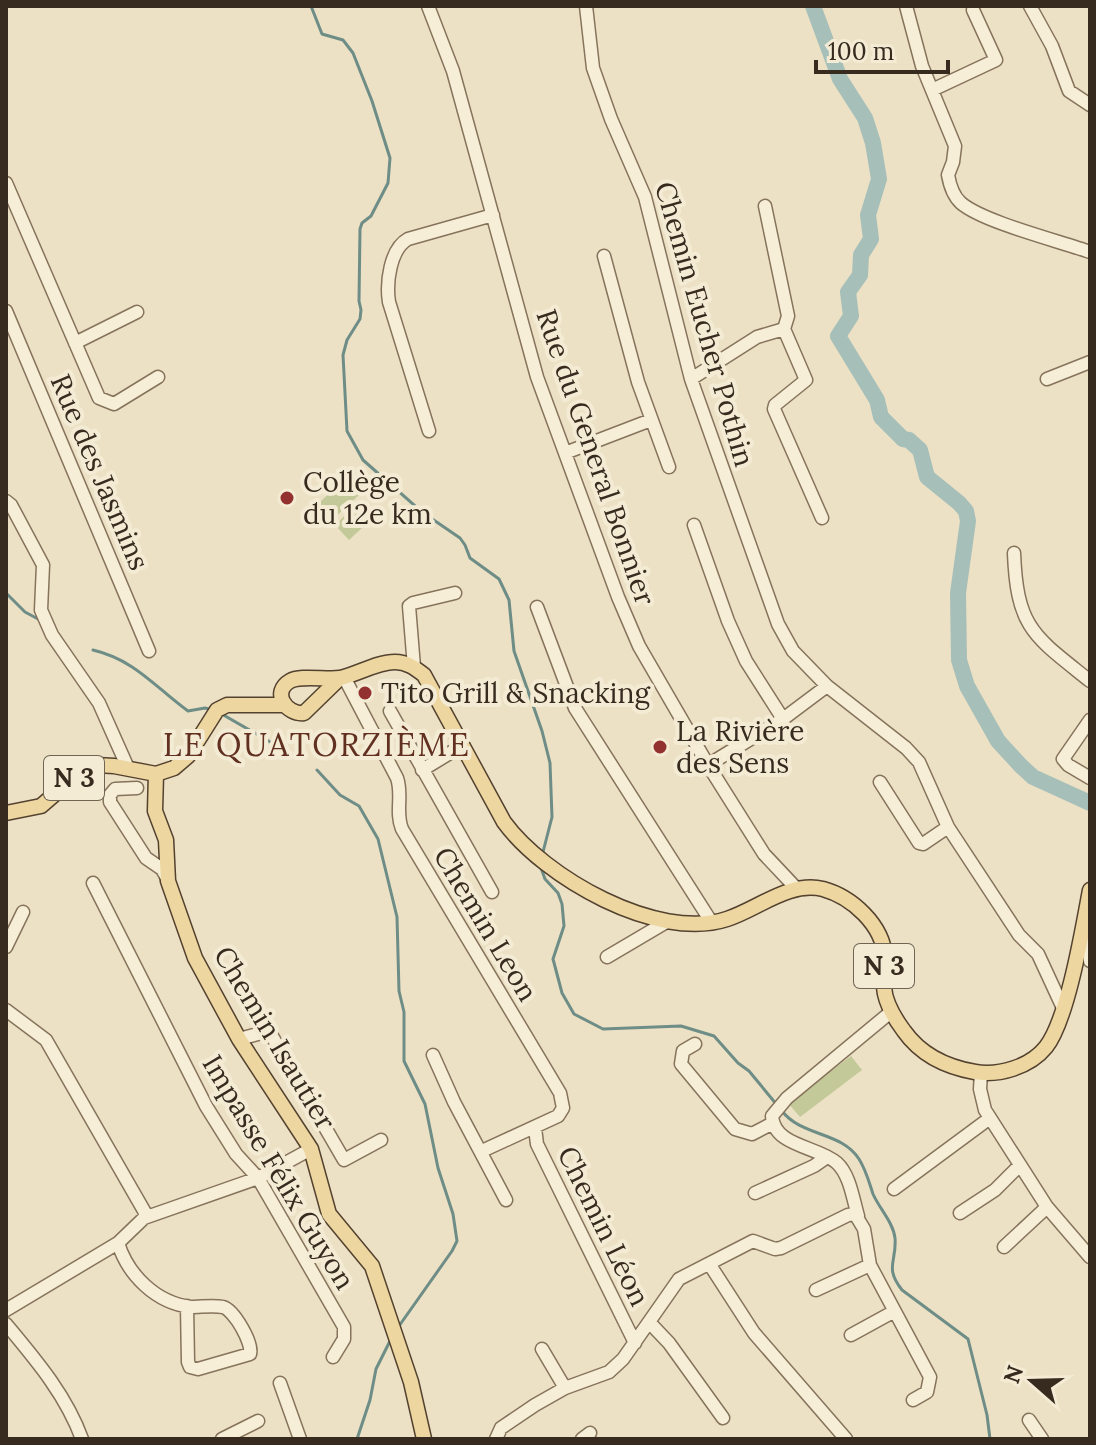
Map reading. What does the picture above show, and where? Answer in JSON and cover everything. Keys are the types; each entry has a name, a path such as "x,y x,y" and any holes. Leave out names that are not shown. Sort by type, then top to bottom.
{"main road":[{"path":"342,677 316,698 312,707 304,713 293,712 282,700 283,687 291,680 342,677 390,662 414,667 424,675 516,839 552,868 603,899 668,921 712,923 728,919 796,888"},
{"path":"306,680 314,688 316,698"},
{"path":"156,774 182,763 217,710 227,705 282,700"},
{"name":"N 3","path":"6,813 41,806 87,768 104,764 156,774"},
{"name":"Chemin Isautier","path":"156,774 155,811 166,840 168,881 195,958 239,1039 311,1149 329,1214 372,1266 411,1382 424,1439"},
{"name":"N 3","path":"796,888 827,890 860,910 872,924 885,955 884,987 892,1011 917,1046 934,1059 958,1069 981,1073 999,1073 1018,1067 1045,1049 1057,1029 1090,890"}],"street":[{"name":"Rue du General Bonnier","path":"428,6 453,71 537,377 618,597 639,646 708,765 764,854 796,888"},
{"name":"Chemin Eucher Pothin","path":"586,6 593,68 645,197 691,379 778,624 793,651 827,686 906,748 919,762 948,827 1019,935 1038,954 1063,1008"},
{"path":"906,6 912,39 955,146 948,175 961,203 987,216 1090,252"},
{"path":"1030,6 1052,46 1069,91 1090,105"},
{"path":"932,90 996,60 973,10"},
{"path":"6,183 103,402 114,404 158,377"},
{"path":"765,206 788,316 784,329 806,380 774,409 822,518"},
{"path":"429,431 389,302 388,285 396,251 400,243 408,239 493,215"},
{"path":"604,256 616,307 669,467"},
{"name":"Rue des Jasmins","path":"6,311 149,651"},
{"path":"75,343 137,312"},
{"path":"691,379 757,337 784,329"},
{"path":"1047,379 1090,362"},
{"path":"565,453 651,420"},
{"path":"6,501 43,565 41,610 52,635 99,703 128,768"},
{"path":"694,525 728,621 746,661 783,719"},
{"path":"1014,553 1015,586 1022,612 1044,644 1090,681"},
{"path":"414,667 409,606 455,593"},
{"path":"537,607 575,708 712,923"},
{"name":"Chemin Leon","path":"342,677 397,778 400,786 397,818 402,829 560,1093 563,1108 558,1116 482,1151"},
{"path":"708,765 783,719 827,686"},
{"path":"390,711 492,892"},
{"path":"1090,720 1063,759 1090,778"},
{"path":"422,770 463,745"},
{"path":"880,782 919,843 923,844 948,827"},
{"name":"Chemin Isautier","path":"137,788 115,789 110,795 110,802 146,858 162,869 168,881"},
{"name":"Impasse Félix Guyon","path":"93,883 206,1106 236,1154 258,1178 344,1327 344,1339 333,1357"},
{"path":"6,947 23,912"},
{"path":"1085,916 1089,927 1090,961"},
{"path":"607,957 668,921"},
{"path":"6,1010 46,1040 147,1216"},
{"path":"892,1011 787,1098 772,1116 773,1123 785,1138 827,1157 839,1165 845,1174 864,1229 870,1265 930,1377 927,1392 913,1400"},
{"path":"239,1039 269,1031 344,1160 381,1140"},
{"path":"695,1044 683,1051 681,1064 735,1129 752,1134 773,1123"},
{"path":"433,1055 506,1200"},
{"path":"981,1073 980,1089 985,1110 1047,1207 1090,1257"},
{"path":"894,1189 990,1118"},
{"name":"Chemin Léon","path":"535,1128 537,1144 635,1343"},
{"path":"6,1310 118,1243 147,1216 258,1178 311,1149"},
{"path":"755,1193 827,1157"},
{"path":"960,1213 995,1190 1020,1165"},
{"path":"1004,1247 1047,1207"},
{"name":"Chemin Léon","path":"496,1439 501,1428 565,1388 609,1372 623,1359 679,1279 753,1241 775,1249 781,1248 848,1215 858,1216"},
{"path":"118,1243 122,1256 137,1278 153,1292 187,1306 228,1310 250,1341 250,1354 195,1369 188,1362 187,1306"},
{"path":"710,1265 754,1333 846,1439"},
{"path":"816,1290 870,1265"},
{"path":"851,1335 893,1312"},
{"path":"649,1322 669,1343 723,1418"},
{"path":"6,1324 58,1391 82,1439"},
{"path":"542,1349 565,1388"},
{"path":"280,1383 300,1439"},
{"path":"1029,1420 1042,1439"},
{"path":"222,1439 258,1421"}],"green space":[{"path":"344,479 359,495 332,520 318,504"},
{"path":"361,500 376,515 349,540 335,525"},
{"path":"851,1056 862,1070 800,1117 788,1103"}],"waterway":[{"path":"311,6 322,34 343,40 353,53 390,158 388,183 371,216 360,229 360,319 347,340 343,355 347,431 363,460 422,512 460,538 470,558 499,579 509,600 514,651 550,763 552,817 543,852"},
{"path":"813,6 840,79 865,118 879,179 868,215 871,239 861,255 860,275 848,292 851,316 838,336 877,400 881,417 903,439 909,440 920,450 927,477 966,511 968,521 958,593 959,660 967,686 998,741 1021,766 1033,777 1090,803"},
{"path":"6,593 25,612 40,620"},
{"path":"93,650 133,667 188,711 213,710"},
{"path":"220,713 298,758"},
{"path":"317,770 340,795 359,806 378,839 397,917 404,1061 425,1104 457,1241 399,1326"},
{"path":"541,868 562,904 564,926 553,959 562,993 574,1014 603,1029 681,1026 714,1036 777,1105"},
{"path":"782,1111 800,1126 842,1143 859,1159 873,1194 894,1232 892,1270 897,1282 902,1290 968,1339 990,1439"},
{"path":"357,1439 376,1369 391,1339"}],"place":[{"name":"Collège du 12e km","path":"287,498"},
{"name":"Tito Grill & Snacking","path":"365,693"},
{"name":"La Rivière des Sens","path":"660,747"}],"district":[{"name":"LE QUATORZIÈME","path":"317,745"}]}
